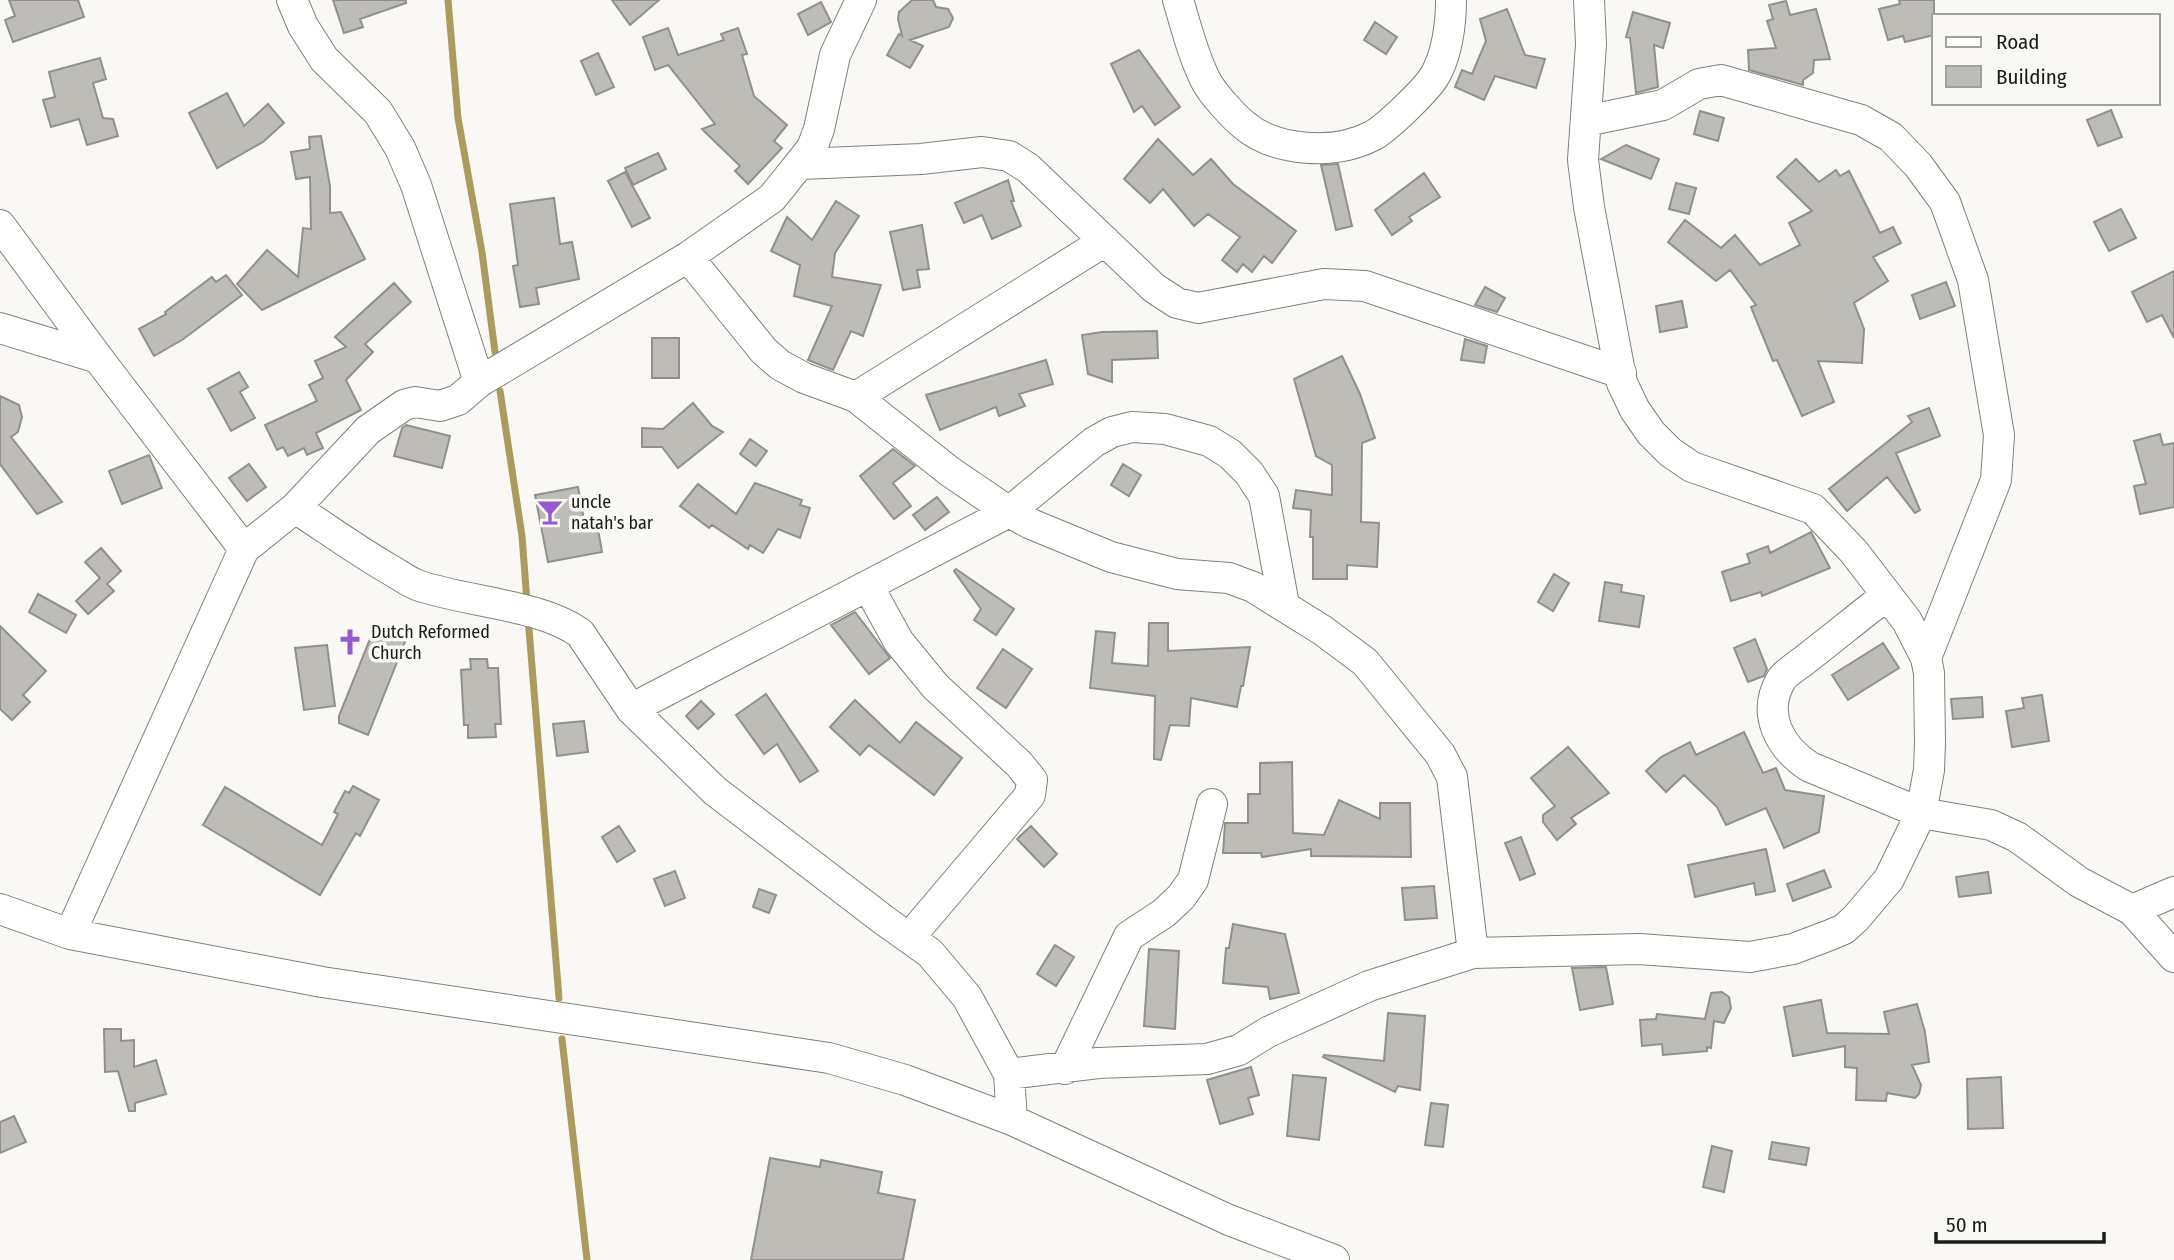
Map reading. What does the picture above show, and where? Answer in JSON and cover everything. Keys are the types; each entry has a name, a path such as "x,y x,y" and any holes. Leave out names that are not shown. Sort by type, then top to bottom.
{"street":[{"path":"292,0 303,26 324,59 378,112 400,148 416,185 479,382"},
{"path":"70,934 244,549 295,508 369,430 404,405 415,402 440,406 458,400 479,382 727,232 772,198 812,148 819,130 835,55 861,0"},
{"path":"1178,0 1206,83 1244,125 1268,140 1303,148 1335,147 1372,136 1396,117 1434,77 1450,32 1451,0"},
{"path":"1009,1074 1098,1063 1207,1059 1239,1050 1268,1032 1368,986 1473,953 1639,949 1750,957 1793,949 1844,929 1889,879 1921,813 1930,743 1929,673 1926,658 1908,621 1854,552 1813,509 1692,467 1670,452 1651,433 1635,410 1622,383 1589,207 1583,160 1591,44 1589,0"},
{"path":"1586,121 1663,105 1699,84 1721,80 1861,120 1891,137 1918,165 1945,202 1973,280 1999,435 1996,480 1926,658"},
{"path":"801,164 921,159 982,152 1009,156 1028,168 1154,288 1177,303 1198,308 1324,284 1364,286 1621,373"},
{"path":"0,225 244,549"},
{"path":"856,397 1105,241"},
{"path":"688,257 764,351 780,365 804,378 856,397 949,471 1009,512 1111,557 1177,574 1228,578 1253,587 1284,605 1365,662 1440,754 1452,777 1473,953"},
{"path":"0,328 98,358"},
{"path":"631,709 1009,512 1094,442 1112,432 1132,427 1165,429 1209,442 1230,454 1249,473 1264,496 1284,605"},
{"path":"295,508 415,584 527,611 572,628 587,642 631,709 715,791 930,953 967,997 1009,1074 1012,1120"},
{"path":"868,586 899,642 935,686 1019,764 1032,780 1030,795 908,937"},
{"path":"1887,595 1782,678 1771,707 1774,725 1783,743 1795,757 1810,766 1921,813 1991,825 2017,837 2080,882 2132,910 2174,957"},
{"path":"1065,1069 1129,936 1164,913 1181,897 1193,880 1212,804"},
{"path":"2132,910 2174,892"},
{"path":"0,909 70,934 322,982 829,1058 905,1080 1012,1120 1229,1220 1334,1260"}],"building":[{"path":"9,0 78,0 84,17 13,42 5,20 15,16"},
{"path":"333,0 406,0 406,3 360,19 363,27 344,33"},
{"path":"612,0 659,0 630,25"},
{"path":"912,0 933,0 936,7 948,9 953,18 949,27 910,40 923,46 910,68 887,55 899,34 902,36 899,12"},
{"path":"1899,0 1934,0 1932,35 1905,42 1903,36 1888,40 1879,9 1900,4"},
{"path":"1786,1 1790,15 1816,9 1830,59 1814,60 1813,73 1803,80 1803,85 1749,70 1748,50 1776,48 1767,21 1773,19 1769,5"},
{"path":"821,2 831,22 808,35 798,14"},
{"path":"1507,9 1525,55 1545,59 1536,88 1495,76 1484,100 1455,87 1462,70 1472,74 1486,41 1480,19"},
{"path":"1633,12 1670,23 1663,48 1654,45 1658,87 1636,93 1630,38 1626,37"},
{"path":"1375,22 1397,37 1386,54 1364,40"},
{"path":"668,28 678,55 724,40 721,34 738,28 747,54 742,55 754,96 787,125 774,141 782,148 748,184 735,171 740,166 702,129 715,124 668,65 655,70 643,37"},
{"path":"1139,50 1180,107 1155,125 1142,106 1134,112 1111,64"},
{"path":"598,53 614,87 596,95 581,61"},
{"path":"100,58 106,79 93,83 103,118 113,119 118,136 87,145 79,119 51,127 43,100 55,97 49,72"},
{"path":"227,93 244,126 268,104 284,123 263,142 217,168 189,113"},
{"path":"2111,110 2122,137 2098,146 2087,120"},
{"path":"1700,111 1724,118 1718,141 1694,134"},
{"path":"321,136 330,186 330,213 341,212 365,259 262,310 237,284 267,250 298,277 303,228 311,229 310,177 296,179 291,152 310,149 309,137"},
{"path":"1158,139 1193,175 1211,159 1233,184 1296,231 1272,263 1264,256 1252,272 1243,264 1237,272 1222,260 1240,237 1208,214 1194,226 1163,189 1150,203 1124,179"},
{"path":"1626,145 1659,159 1651,179 1601,159"},
{"path":"658,153 666,169 633,185 625,168"},
{"path":"1796,159 1819,182 1836,170 1840,176 1849,171 1880,233 1893,227 1901,243 1873,257 1888,281 1854,303 1864,329 1862,363 1818,361 1834,402 1802,416 1777,360 1773,361 1751,307 1756,305 1730,270 1716,281 1668,242 1685,220 1721,248 1735,235 1760,265 1800,245 1789,223 1812,211 1777,177"},
{"path":"1338,164 1352,226 1336,230 1321,165"},
{"path":"625,172 650,218 632,227 608,181"},
{"path":"1424,173 1440,197 1409,217 1412,221 1392,235 1375,210"},
{"path":"1008,180 1014,201 1011,201 1021,226 992,239 982,215 964,223 955,203"},
{"path":"1676,183 1696,188 1689,214 1669,209"},
{"path":"554,198 560,244 572,242 579,279 536,288 539,304 520,307 513,266 518,265 510,204"},
{"path":"836,201 859,216 835,253 832,277 881,285 863,336 851,331 833,370 808,360 832,306 794,296 800,265 771,251 787,217 812,240"},
{"path":"2121,209 2136,238 2109,251 2094,222"},
{"path":"922,225 929,269 917,270 920,287 903,290 890,232"},
{"path":"2174,271 2174,338 2162,315 2147,322 2132,292"},
{"path":"226,275 242,295 182,340 154,356 139,329 166,314 165,312 212,277 216,282"},
{"path":"1946,282 1955,306 1920,319 1912,295"},
{"path":"394,283 411,302 365,344 373,352 346,380 361,410 316,433 323,448 307,455 304,448 288,456 283,447 277,450 265,425 317,401 309,385 323,378 315,361 346,347 335,337"},
{"path":"1485,287 1505,298 1497,312 1475,305"},
{"path":"1682,301 1687,327 1660,332 1656,306"},
{"path":"1157,331 1158,358 1112,360 1112,382 1088,374 1082,335"},
{"path":"652,338 679,338 679,378 652,378"},
{"path":"1465,339 1487,346 1484,363 1461,360"},
{"path":"1342,356 1360,394 1375,438 1362,443 1361,522 1379,523 1377,567 1347,565 1347,579 1313,579 1311,510 1293,508 1296,490 1332,495 1332,465 1316,456 1294,379"},
{"path":"1046,360 1053,384 1019,394 1025,406 999,416 996,407 940,430 926,395"},
{"path":"239,372 248,387 240,392 255,418 231,431 208,389"},
{"path":"0,396 19,405 22,417 18,432 11,437 62,502 37,514 0,464"},
{"path":"693,403 712,426 723,432 678,468 662,447 642,447 642,428 663,429"},
{"path":"1929,408 1940,436 1896,453 1920,510 1915,513 1887,477 1847,511 1829,489 1912,422 1908,416"},
{"path":"406,425 450,436 442,468 394,456 402,428"},
{"path":"2160,434 2163,445 2174,443 2174,507 2140,514 2134,486 2146,484 2134,441"},
{"path":"750,439 767,451 756,466 740,454"},
{"path":"893,449 915,466 893,483 911,506 894,519 860,476"},
{"path":"149,455 162,488 122,504 109,471"},
{"path":"249,464 266,487 247,501 229,478"},
{"path":"1123,464 1141,475 1129,496 1111,485"},
{"path":"755,483 802,500 800,505 810,508 800,538 778,529 763,553 750,545 748,549 712,525 709,528 680,506 698,484 736,514"},
{"path":"578,487 584,520 596,518 602,552 548,562 535,495"},
{"path":"937,497 949,512 925,530 913,515"},
{"path":"1811,532 1830,568 1762,596 1761,592 1731,601 1722,572 1750,563 1747,554 1768,546 1770,553"},
{"path":"101,548 121,571 107,584 114,591 88,614 76,601 100,578 85,562"},
{"path":"956,569 1014,609 996,635 974,620 981,609 954,571"},
{"path":"1554,574 1569,583 1553,611 1538,602"},
{"path":"1605,582 1622,585 1621,592 1644,596 1639,627 1599,621"},
{"path":"38,594 76,615 66,633 29,612"},
{"path":"855,612 890,658 869,674 831,625"},
{"path":"1149,623 1168,623 1168,651 1250,647 1237,707 1191,698 1189,726 1170,725 1161,760 1154,759 1155,696 1090,688 1096,631 1115,633 1112,663 1148,666"},
{"path":"376,624 407,637 368,735 339,723 339,716"},
{"path":"0,626 46,671 23,695 30,702 12,720 0,709"},
{"path":"1755,639 1767,669 1764,676 1748,682 1734,648"},
{"path":"1883,643 1899,668 1848,700 1832,675"},
{"path":"327,645 335,706 304,710 295,648"},
{"path":"1003,649 1032,669 1006,708 977,688"},
{"path":"470,659 487,659 488,668 498,668 501,724 495,724 496,737 468,738 468,725 464,725 461,670 471,669"},
{"path":"766,694 818,771 800,782 777,744 764,754 736,715"},
{"path":"2042,695 2049,741 2012,747 2006,711 2024,708 2022,698"},
{"path":"1982,697 1983,717 1953,719 1951,699"},
{"path":"855,700 900,743 916,722 962,758 934,795 869,745 860,755 830,727"},
{"path":"701,701 714,714 698,729 686,716"},
{"path":"584,721 588,752 557,756 553,724"},
{"path":"1744,732 1763,773 1776,768 1785,790 1824,796 1819,832 1784,848 1766,808 1726,825 1717,807 1684,775 1666,792 1646,771 1661,757 1690,742 1696,755"},
{"path":"1568,747 1609,793 1571,818 1576,824 1557,840 1543,822 1543,815 1555,806 1531,778"},
{"path":"1292,762 1293,833 1324,835 1339,800 1380,819 1380,803 1410,803 1411,857 1311,856 1311,849 1262,857 1261,853 1223,853 1225,823 1248,823 1248,794 1260,794 1260,763"},
{"path":"353,786 379,800 360,836 356,833 320,895 203,825 225,787 322,845 338,814 334,812 345,791 349,793"},
{"path":"619,826 635,851 617,862 602,837"},
{"path":"1031,826 1057,854 1044,867 1017,839"},
{"path":"1521,837 1535,874 1520,880 1505,843"},
{"path":"1766,849 1775,891 1756,895 1754,883 1695,897 1688,865"},
{"path":"1824,870 1831,887 1793,901 1787,884"},
{"path":"675,871 685,898 665,906 654,879"},
{"path":"1988,872 1991,893 1959,897 1956,877"},
{"path":"1434,886 1437,918 1405,920 1402,888"},
{"path":"759,889 776,895 769,913 753,907"},
{"path":"1233,924 1285,934 1299,993 1270,999 1268,987 1223,983 1226,948 1229,948"},
{"path":"1055,945 1074,957 1056,986 1037,974"},
{"path":"1149,949 1179,951 1175,1029 1144,1026"},
{"path":"1606,967 1613,1004 1580,1010 1572,968"},
{"path":"1722,992 1729,997 1731,1008 1724,1023 1714,1021 1711,1048 1707,1047 1707,1051 1663,1055 1662,1044 1642,1046 1640,1020 1656,1019 1657,1014 1705,1019 1711,993"},
{"path":"1821,1000 1827,1033 1889,1034 1884,1012 1917,1004 1925,1032 1929,1062 1912,1065 1921,1085 1915,1098 1887,1093 1886,1101 1856,1100 1857,1068 1845,1067 1845,1046 1793,1056 1784,1007"},
{"path":"1388,1013 1425,1016 1420,1090 1398,1086 1395,1092 1323,1057 1384,1061"},
{"path":"104,1029 121,1029 121,1041 134,1040 134,1067 156,1060 166,1094 135,1103 135,1111 129,1111 118,1071 105,1072"},
{"path":"1251,1067 1259,1095 1248,1098 1253,1114 1220,1124 1207,1080"},
{"path":"1293,1075 1326,1078 1319,1140 1287,1136"},
{"path":"2001,1077 2003,1128 1968,1129 1967,1079"},
{"path":"1431,1103 1448,1105 1443,1147 1425,1145"},
{"path":"14,1116 26,1142 0,1153 0,1122"},
{"path":"1772,1142 1809,1148 1806,1165 1769,1159"},
{"path":"1712,1146 1732,1151 1724,1192 1703,1187"},
{"path":"770,1158 820,1167 821,1160 882,1172 878,1193 915,1200 903,1260 751,1260"}],"waterway":[{"path":"448,0 458,118 482,252 495,352"},
{"path":"500,391 522,536 527,602"},
{"path":"528,617 559,998"},
{"path":"562,1039 587,1260"}],"place":[{"name":"uncle natah's bar","path":"550,512"},
{"name":"Dutch Reformed Church","path":"350,642"}]}
